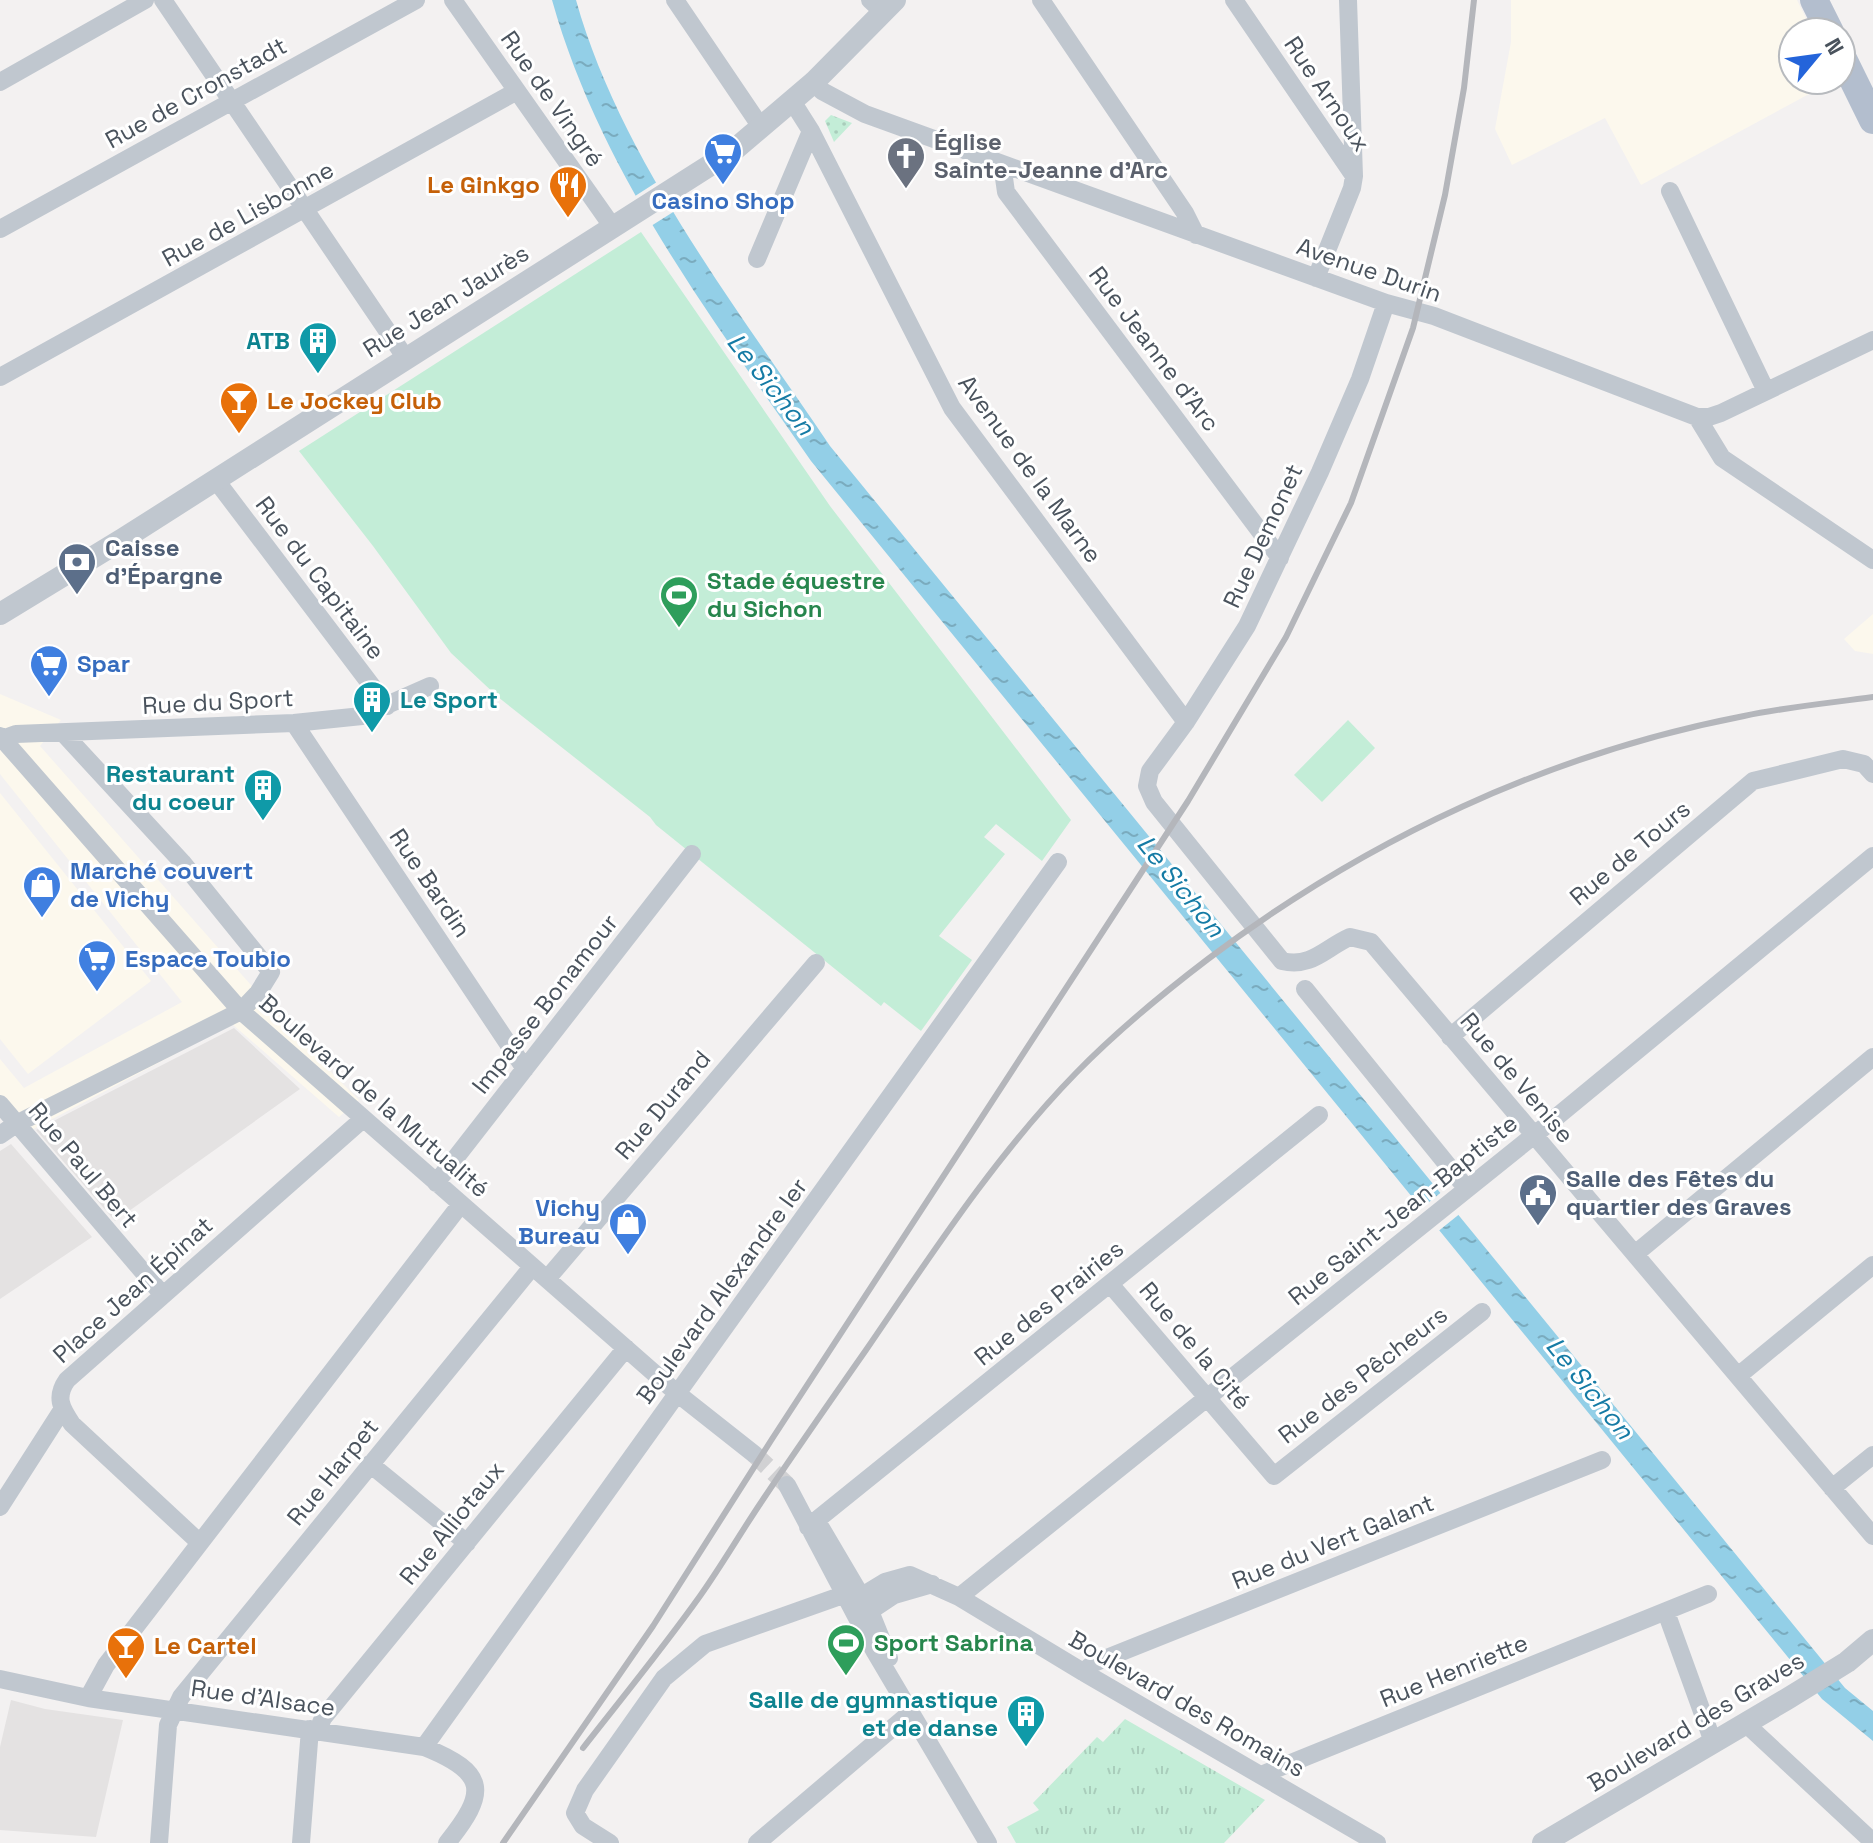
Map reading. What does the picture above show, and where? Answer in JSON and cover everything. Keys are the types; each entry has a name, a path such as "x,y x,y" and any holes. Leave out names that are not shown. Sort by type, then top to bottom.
{"main road":[{"path":"1857,88 1873,120"}],"street":[{"path":"0,82 145,0"},
{"path":"163,0 405,357"},
{"name":"Rue de Cronstadt","path":"0,229 416,0"},
{"name":"Rue de Vingré","path":"453,0 612,226"},
{"path":"675,0 761,127"},
{"path":"1041,0 1185,213 1196,235"},
{"name":"Rue Arnoux","path":"1234,0 1354,176"},
{"path":"1316,278 1354,176 1348,0"},
{"name":"Rue Jean Jaurès","path":"0,614 734,150 814,82 883,4"},
{"name":"Avenue Durin","path":"814,82 822,91 865,114 1386,303 1434,316 1697,417"},
{"name":"Rue de Lisbonne","path":"0,377 517,91"},
{"name":"Avenue de la Marne","path":"792,101 811,131 952,408 1186,722"},
{"path":"757,259 811,131"},
{"name":"Rue Jeanne d'Arc","path":"1002,164 1006,192 1280,558"},
{"path":"1670,191 1766,391"},
{"name":"Rue Demonet","path":"1150,771 1186,722 1247,626 1360,379 1386,303"},
{"path":"1697,417 1721,413 1873,340"},
{"path":"1697,417 1722,458 1873,560"},
{"name":"Rue du Capitaine","path":"215,479 387,706"},
{"name":"Rue du Sport","path":"1,737 294,723 362,716 430,686"},
{"name":"Rue Bardin","path":"294,723 525,1069"},
{"path":"0,1135 16,1124 241,1011 258,993 271,972 182,862 64,734"},
{"name":"Boulevard de la Mutualité","path":"1,737 241,1011 678,1394 754,1454"},
{"name":"Rue de Tours","path":"1450,1037 1753,781 1843,759 1869,769"},
{"name":"Rue de Venise","path":"1150,771 1147,786 1154,802 1282,961 1305,962 1350,937 1371,942 1873,1536"},
{"name":"Impasse Bonamour","path":"436,1183 692,854"},
{"name":"Rue Saint-Jean-Baptiste","path":"959,1597 1411,1235 1873,856"},
{"name":"Boulevard Alexandre Ier","path":"424,1747 1058,862"},
{"name":"Rue Durand","path":"547,1279 816,963"},
{"path":"1305,989 1467,1189"},
{"path":"1635,1254 1873,1057"},
{"name":"Rue Paul Bert","path":"0,1104 162,1294"},
{"name":"Rue des Prairies","path":"858,1600 812,1524 1319,1115"},
{"name":"Place Jean Épinat","path":"0,1507 62,1410 59,1396 67,1380 363,1119"},
{"path":"88,1698 106,1665 461,1204"},
{"path":"1738,1376 1873,1265"},
{"name":"Rue Harpet","path":"173,1710 532,1267"},
{"name":"Rue de la Cité","path":"1110,1284 1274,1476"},
{"name":"Rue des Pêcheurs","path":"1274,1476 1482,1312"},
{"name":"Rue Alliotaux","path":"314,1729 626,1348"},
{"path":"62,1410 72,1424 200,1543"},
{"path":"1832,1488 1873,1455"},
{"name":"Rue du Vert Galant","path":"1083,1672 1094,1663 1602,1460"},
{"path":"370,1464 467,1543"},
{"name":"Boulevard des Romains","path":"610,1843 583,1826 575,1813 585,1790 664,1678 705,1644 858,1600 894,1595 932,1584 1377,1843"},
{"name":"Rue Henriette","path":"1261,1775 1708,1594"},
{"path":"858,1600 910,1713"},
{"path":"858,1600 910,1713 988,1843"},
{"path":"1666,1612 1713,1742"},
{"name":"Boulevard des Graves","path":"1543,1843 1787,1699 1847,1662 1873,1640"},
{"name":"Rue d'Alsace","path":"0,1679 88,1698 424,1747 462,1766 473,1779 477,1795 469,1815 447,1843"},
{"path":"159,1843 168,1725 173,1710"},
{"path":"757,1843 910,1713"},
{"path":"1745,1723 1873,1842"},
{"path":"301,1843 314,1729"}],"shaded area":[{"path":"1511,0 1797,0 1805,16 1777,16 1777,96 1805,96 1641,185 1605,118 1512,165 1495,129 1511,42"},
{"path":"1873,614 1873,654 1855,651 1844,639"},
{"path":"0,694 61,720 40,746 303,1044 359,1100 339,1117 232,1024 24,1134 0,1104 0,1059 24,1088 182,1002 0,774"},
{"name":"Marché couvert de Vichy","path":"0,793 151,981 28,1074 0,1039"},
{"path":"234,1028 300,1089 115,1221 36,1130"},
{"path":"11,1144 92,1237 0,1299 0,1151"},
{"path":"11,1700 45,1709 123,1720 96,1837 0,1830 0,1747"}],"green space":[{"path":"831,115 852,123 834,142 825,121"},
{"name":"Stade équestre du Sichon","path":"641,232 830,506 1071,820 1042,861 996,824 984,837 1005,854 939,936 972,960 921,1031 884,1002 881,1006 498,697 451,653 299,451"},
{"path":"1348,720 1375,748 1322,802 1294,775"},
{"path":"1125,1719 1265,1800 1224,1843 1016,1843 1007,1827 1039,1810 1033,1803 1097,1737 1103,1742"}],"water":[{"name":"Le Sichon","path":"552,0 576,0 596,59 621,117 652,175 721,287 830,446 1845,1688 1873,1711 1873,1741 1822,1699 811,461 698,297 629,183 573,63"}],"pier":[{"path":"660,180 678,209 651,226 632,198"},
{"path":"1444,1190 1462,1212 1436,1233 1418,1211"}],"tunnel":[{"path":"754,1454 787,1485"}],"railway":[{"path":"503,1843 653,1626 1188,801 1286,637 1351,503 1413,328 1445,195 1464,88 1474,0"},
{"path":"583,1748 700,1596 801,1444 991,1172 1076,1073 1157,999 1208,959 1331,876 1396,839 1530,778 1671,732 1760,713 1873,697"}],"place":[{"name":"Casino Shop","path":"723,186"},
{"name":"Église Sainte-Jeanne d'Arc","path":"906,190"},
{"name":"Le Ginkgo","path":"568,219"},
{"name":"ATB","path":"318,375"},
{"name":"Le Jockey Club","path":"239,435"},
{"name":"Caisse d'Épargne","path":"77,596"},
{"name":"Stade équestre du Sichon","path":"679,629"},
{"name":"Spar","path":"49,698"},
{"name":"Le Sport","path":"372,734"},
{"name":"Restaurant du coeur","path":"263,822"},
{"name":"Marché couvert de Vichy","path":"42,919"},
{"name":"Espace Toubio","path":"97,993"},
{"name":"Salle des Fêtes du quartier des Graves","path":"1538,1227"},
{"name":"Vichy Bureau","path":"628,1256"},
{"name":"Sport Sabrina","path":"846,1677"},
{"name":"Le Cartel","path":"126,1680"},
{"name":"Salle de gymnastique et de danse","path":"1026,1748"}]}
